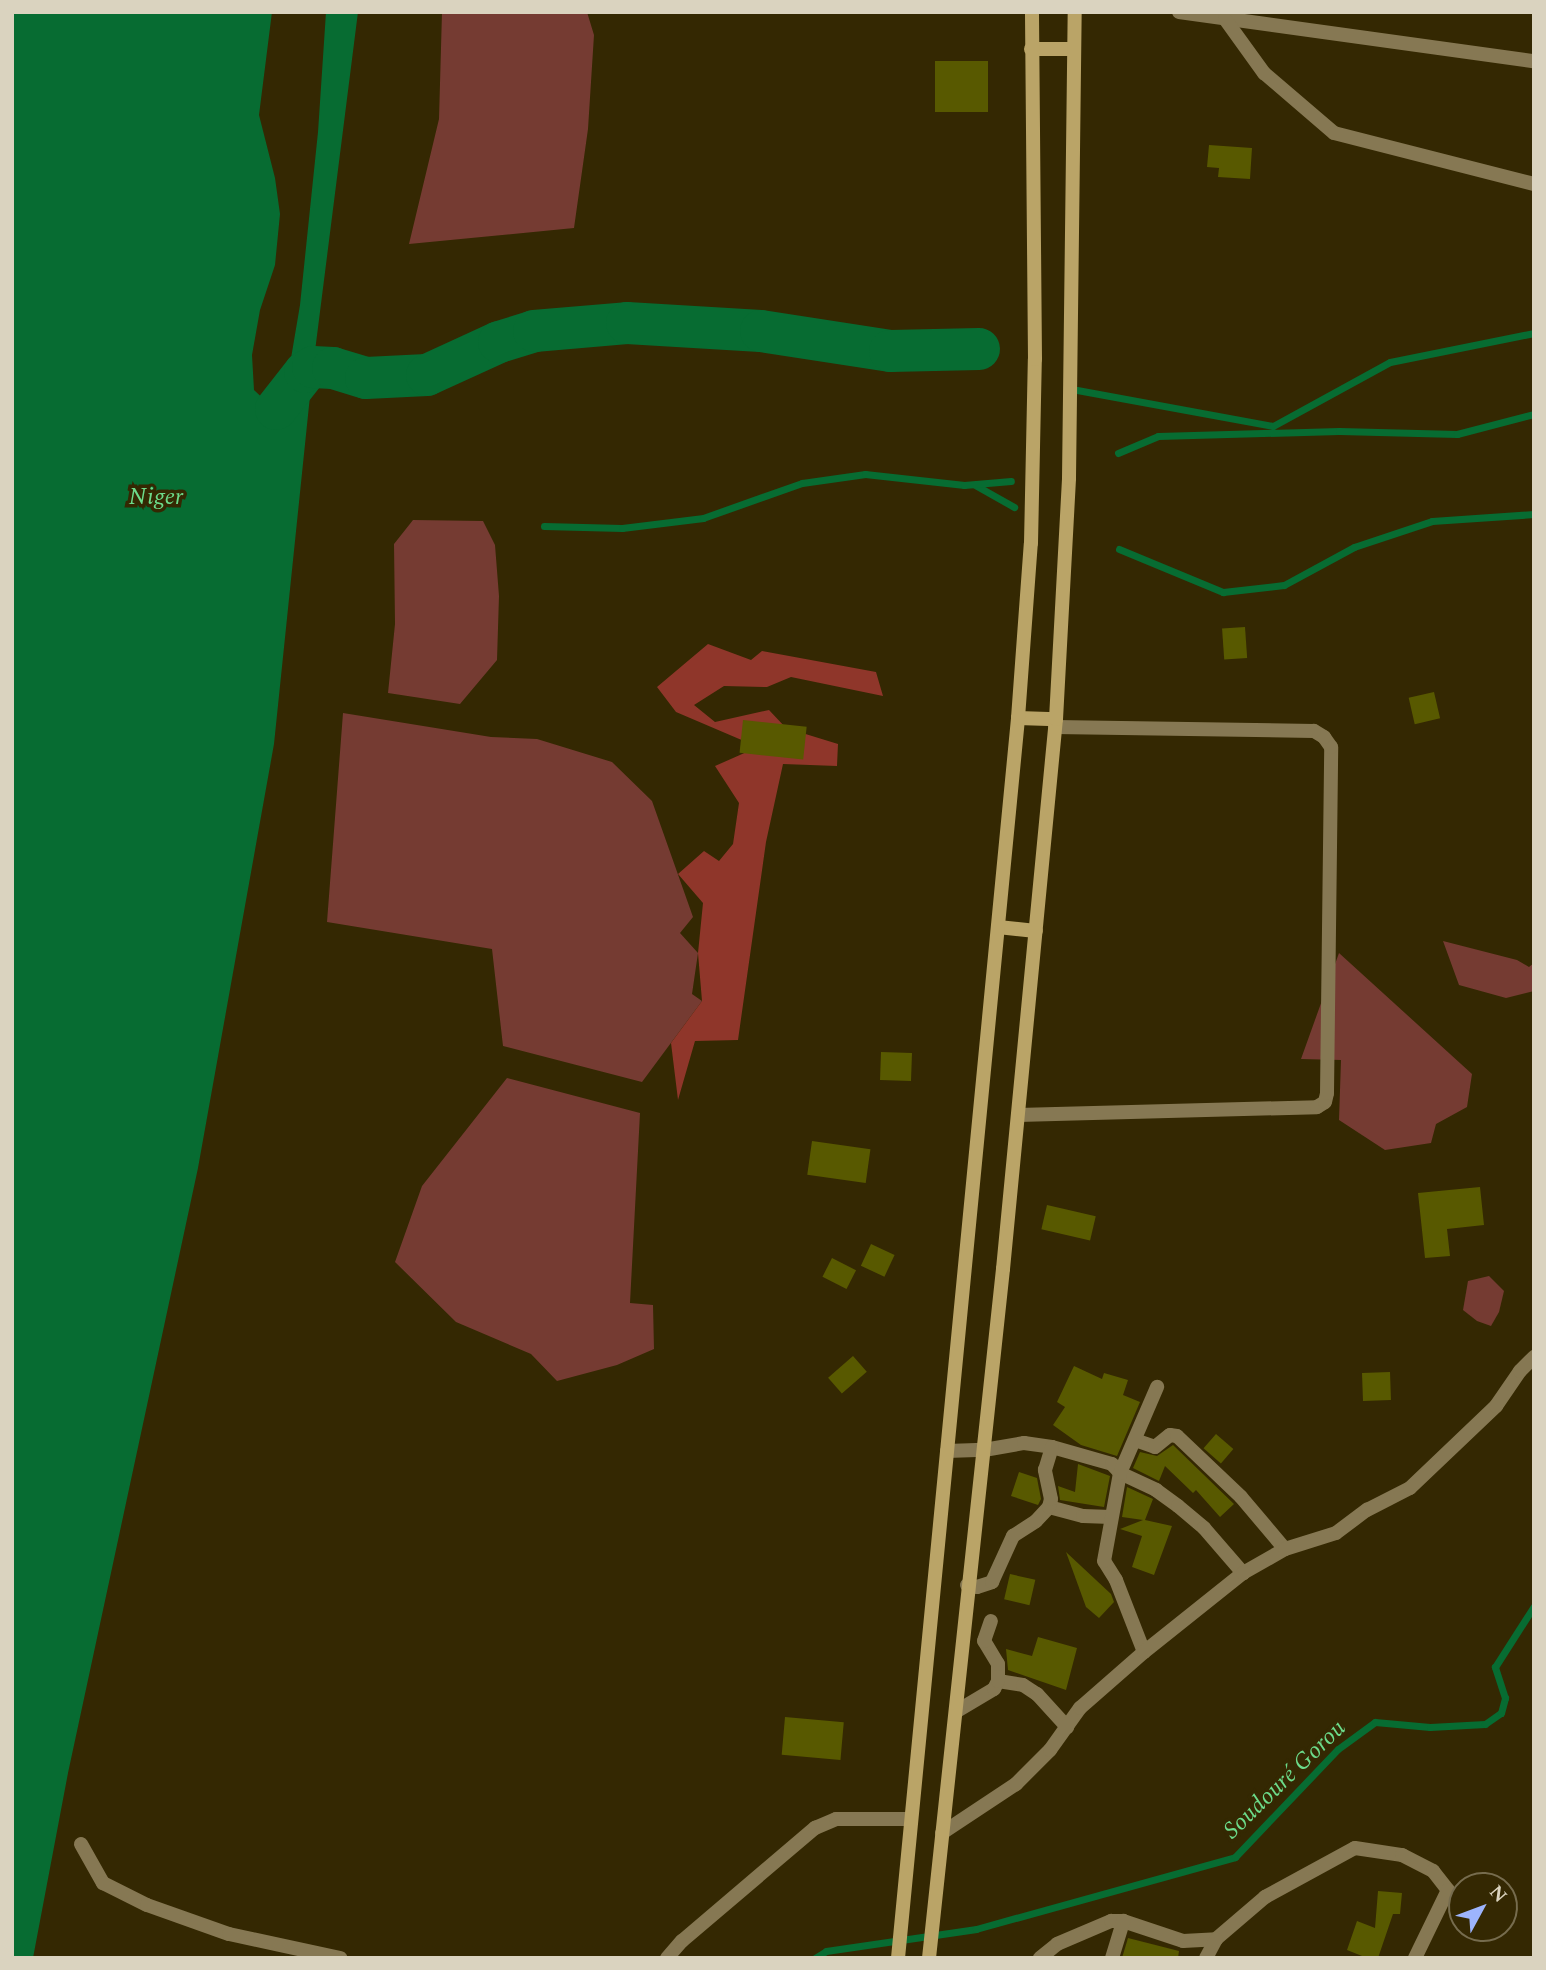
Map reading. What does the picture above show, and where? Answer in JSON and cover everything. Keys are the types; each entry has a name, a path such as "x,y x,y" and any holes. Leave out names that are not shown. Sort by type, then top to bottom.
{"main road":[{"path":"898,1958 1018,718 1031,543 1035,372 1032,12"},
{"path":"929,1958 957,1711 967,1585 984,1450 1055,723 1069,478 1075,12"},
{"path":"1031,49 1073,48"},
{"path":"1018,718 1055,723"},
{"path":"998,927 1035,931"}],"street":[{"path":"1179,12 1534,61"},
{"path":"1225,19 1264,74 1334,133 1534,184"},
{"path":"1018,1115 1317,1107 1325,1102 1327,1093 1331,747 1324,737 1314,731 1055,723"},
{"path":"941,1838 1016,1784 1051,1750 1080,1708 1144,1652 1243,1573 1284,1549 1336,1533 1367,1510 1410,1488 1496,1406 1520,1371 1534,1357"},
{"path":"1144,1652 1116,1580 1104,1561 1120,1473 1157,1387"},
{"path":"1135,1440 1155,1447 1170,1435 1177,1436 1241,1497 1284,1549"},
{"path":"947,1451 984,1450 1024,1443 1052,1447 1112,1464 1120,1473 1156,1490 1178,1506 1204,1528 1243,1573"},
{"path":"967,1585 977,1587 992,1582 998,1576 1013,1536 1036,1521 1049,1507 1051,1499 1045,1470 1052,1447"},
{"path":"1049,1507 1083,1516 1111,1517"},
{"path":"957,1711 994,1689 998,1681 998,1664 984,1641 991,1621"},
{"path":"998,1681 1023,1685 1037,1694 1067,1727"},
{"path":"667,1958 692,1933 815,1828 836,1819 911,1819"},
{"path":"81,1844 103,1883 147,1905 229,1934 340,1958"},
{"path":"1206,1958 1216,1939 1265,1897 1355,1848 1402,1855 1433,1871 1448,1891 1415,1958"},
{"path":"1112,1958 1123,1922"},
{"path":"1040,1958 1058,1944 1100,1924 1123,1922 1183,1941 1216,1939"}],"shaded area":[{"path":"442,12 587,12 594,35 588,129 574,228 409,244 439,119"},
{"path":"413,520 483,521 495,545 499,596 497,660 460,704 388,693 395,624 394,544"},
{"path":"708,644 751,660 762,651 876,672 883,696 791,677 767,687 724,686 694,705 715,722 769,710 786,728 838,744 837,766 783,764 766,842 738,1040 695,1041 678,1100 671,1043 702,1001 698,953 703,903 678,874 704,851 719,861 733,844 739,803 715,766 758,747 676,712 657,687"},
{"path":"343,713 491,737 537,739 612,762 652,801 693,917 680,933 698,953 692,994 702,1001 642,1082 503,1046 492,949 327,922"},
{"path":"1443,941 1517,960 1529,967 1534,963 1534,991 1506,998 1459,985"},
{"path":"1339,953 1472,1074 1467,1107 1436,1124 1431,1143 1385,1150 1339,1120 1341,1060 1301,1059"},
{"path":"507,1078 640,1113 630,1303 653,1305 654,1349 617,1365 557,1381 531,1354 456,1322 395,1262 422,1186"},
{"path":"1489,1276 1504,1291 1499,1312 1491,1326 1477,1321 1463,1310 1468,1281"}],"water":[{"name":"Niger","path":"12,12 272,12 259,115 275,178 280,214 275,265 260,310 252,355 254,390 270,405 276,403 288,376 300,305 318,132 326,12 358,12 313,367 274,744 198,1168 68,1773 33,1958 12,1958"}],"building":[{"path":"935,61 988,61 988,112 935,112"},
{"path":"1209,145 1252,148 1250,179 1218,177 1219,168 1207,167"},
{"path":"1245,627 1247,658 1224,660 1222,629"},
{"path":"1434,692 1440,718 1415,724 1409,698"},
{"path":"743,720 807,727 803,760 740,753"},
{"path":"881,1052 912,1053 911,1081 880,1080"},
{"path":"812,1141 870,1149 866,1183 807,1175"},
{"path":"1480,1187 1484,1225 1447,1229 1450,1256 1425,1258 1418,1193"},
{"path":"1047,1205 1096,1216 1090,1241 1041,1229"},
{"path":"871,1244 895,1255 884,1277 861,1266"},
{"path":"832,1258 856,1270 847,1289 822,1277"},
{"path":"853,1356 867,1372 842,1393 828,1378"},
{"path":"1074,1366 1102,1379 1104,1373 1128,1380 1123,1395 1140,1402 1117,1456 1081,1445 1053,1425 1065,1407 1057,1402"},
{"path":"1390,1372 1391,1400 1363,1401 1362,1373"},
{"path":"1216,1434 1233,1449 1221,1463 1204,1448"},
{"path":"1173,1445 1234,1504 1220,1517 1196,1490 1193,1493 1165,1466 1159,1481 1133,1468 1140,1452 1157,1456"},
{"path":"1078,1464 1110,1476 1104,1507 1060,1500 1058,1486 1075,1492"},
{"path":"1019,1472 1037,1478 1041,1499 1038,1505 1011,1496"},
{"path":"1127,1487 1153,1499 1145,1520 1172,1526 1154,1575 1132,1567 1142,1536 1120,1529 1143,1520 1122,1517"},
{"path":"1066,1552 1111,1594 1114,1602 1099,1618 1086,1607"},
{"path":"1010,1574 1035,1580 1029,1605 1004,1599"},
{"path":"1038,1637 1077,1648 1066,1690 1008,1670 1006,1649 1032,1656"},
{"path":"785,1717 844,1722 840,1760 782,1755"},
{"path":"1378,1891 1402,1893 1400,1914 1393,1914 1378,1958 1367,1958 1347,1950 1357,1921 1375,1928"},
{"path":"1128,1938 1179,1951 1178,1958 1122,1958"}],"waterway":[{"path":"276,409 305,372 313,367 333,368 366,378 427,375 499,342 534,331 627,323 761,331 890,351 979,349"},
{"path":"1077,390 1273,426 1390,362 1534,333"},
{"path":"1118,453 1158,436 1339,431 1457,434 1534,414"},
{"path":"544,526 622,528 703,518 802,483 865,474 964,485 1011,481"},
{"path":"975,485 1014,507"},
{"path":"1119,549 1223,592 1284,585 1354,547 1432,521 1534,514"},
{"name":"Soudouré Gorou","path":"815,1958 826,1951 976,1929 1235,1857 1338,1749 1375,1722 1430,1727 1485,1724 1501,1713 1505,1698 1495,1667 1534,1606"}]}
